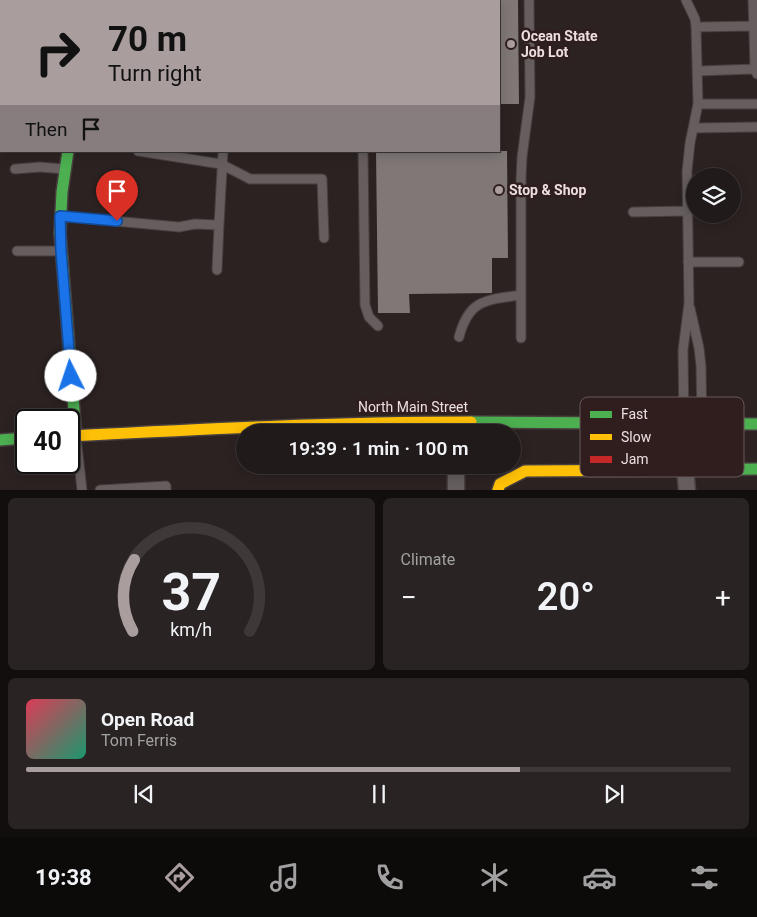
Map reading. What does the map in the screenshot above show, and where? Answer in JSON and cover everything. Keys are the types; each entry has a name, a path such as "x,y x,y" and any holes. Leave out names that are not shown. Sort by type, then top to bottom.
{"street":[{"path":"68,152 60,216 70,409"},
{"name":"North Main Street","path":"318,424 368,424"},
{"name":"North Main Street","path":"744,424 757,424"},
{"name":"North Main Street","path":"521,426 580,425"},
{"name":"North Main Street","path":"80,436 236,428"},
{"path":"0,440 15,439"},
{"path":"744,469 757,469"},
{"path":"498,490 500,484 525,471 580,470"},
{"path":"456,474 456,490"},
{"path":"686,477 687,490"}],"lane":[{"path":"521,338 521,179 530,97 529,0"},
{"path":"686,0 695,19 698,71 698,104 688,155 688,168"},
{"path":"698,71 756,71 753,0"},
{"path":"696,27 754,26"},
{"path":"698,104 757,104"},
{"path":"694,128 757,127"},
{"path":"144,152 222,164 250,179 322,179 324,238"},
{"path":"217,270 223,152"},
{"path":"363,152 365,305 369,317 378,326"},
{"path":"15,169 40,167 65,169"},
{"path":"633,212 686,211"},
{"path":"60,216 179,227 195,224 219,225"},
{"path":"684,397 683,350 689,303 688,223"},
{"path":"17,251 61,251"},
{"path":"688,262 739,262"},
{"path":"459,337 466,316 472,308 480,303 521,295"},
{"path":"689,303 699,348 702,397"},
{"path":"79,474 82,490"},
{"path":"100,490 166,486 166,490"}],"building":[{"path":"500,0 518,0 519,104 500,104"},
{"path":"507,151 508,258 492,258 492,293 409,294 410,313 378,313 376,152"}],"traffic: fast":[{"path":"68,152 62,192 60,233 74,409"},
{"path":"471,422 580,423"},
{"path":"744,424 757,424"},
{"path":"0,440 15,439"},
{"path":"744,469 757,469"}],"traffic: slow":[{"path":"80,435 220,428 471,422"},
{"path":"498,490 500,484 525,471 580,471"}],"place":[{"name":"Ocean State Job Lot","path":"511,44"},
{"name":"Stop & Shop","path":"499,190"}],"route":[{"path":"71,376 60,216 117,221"}]}
